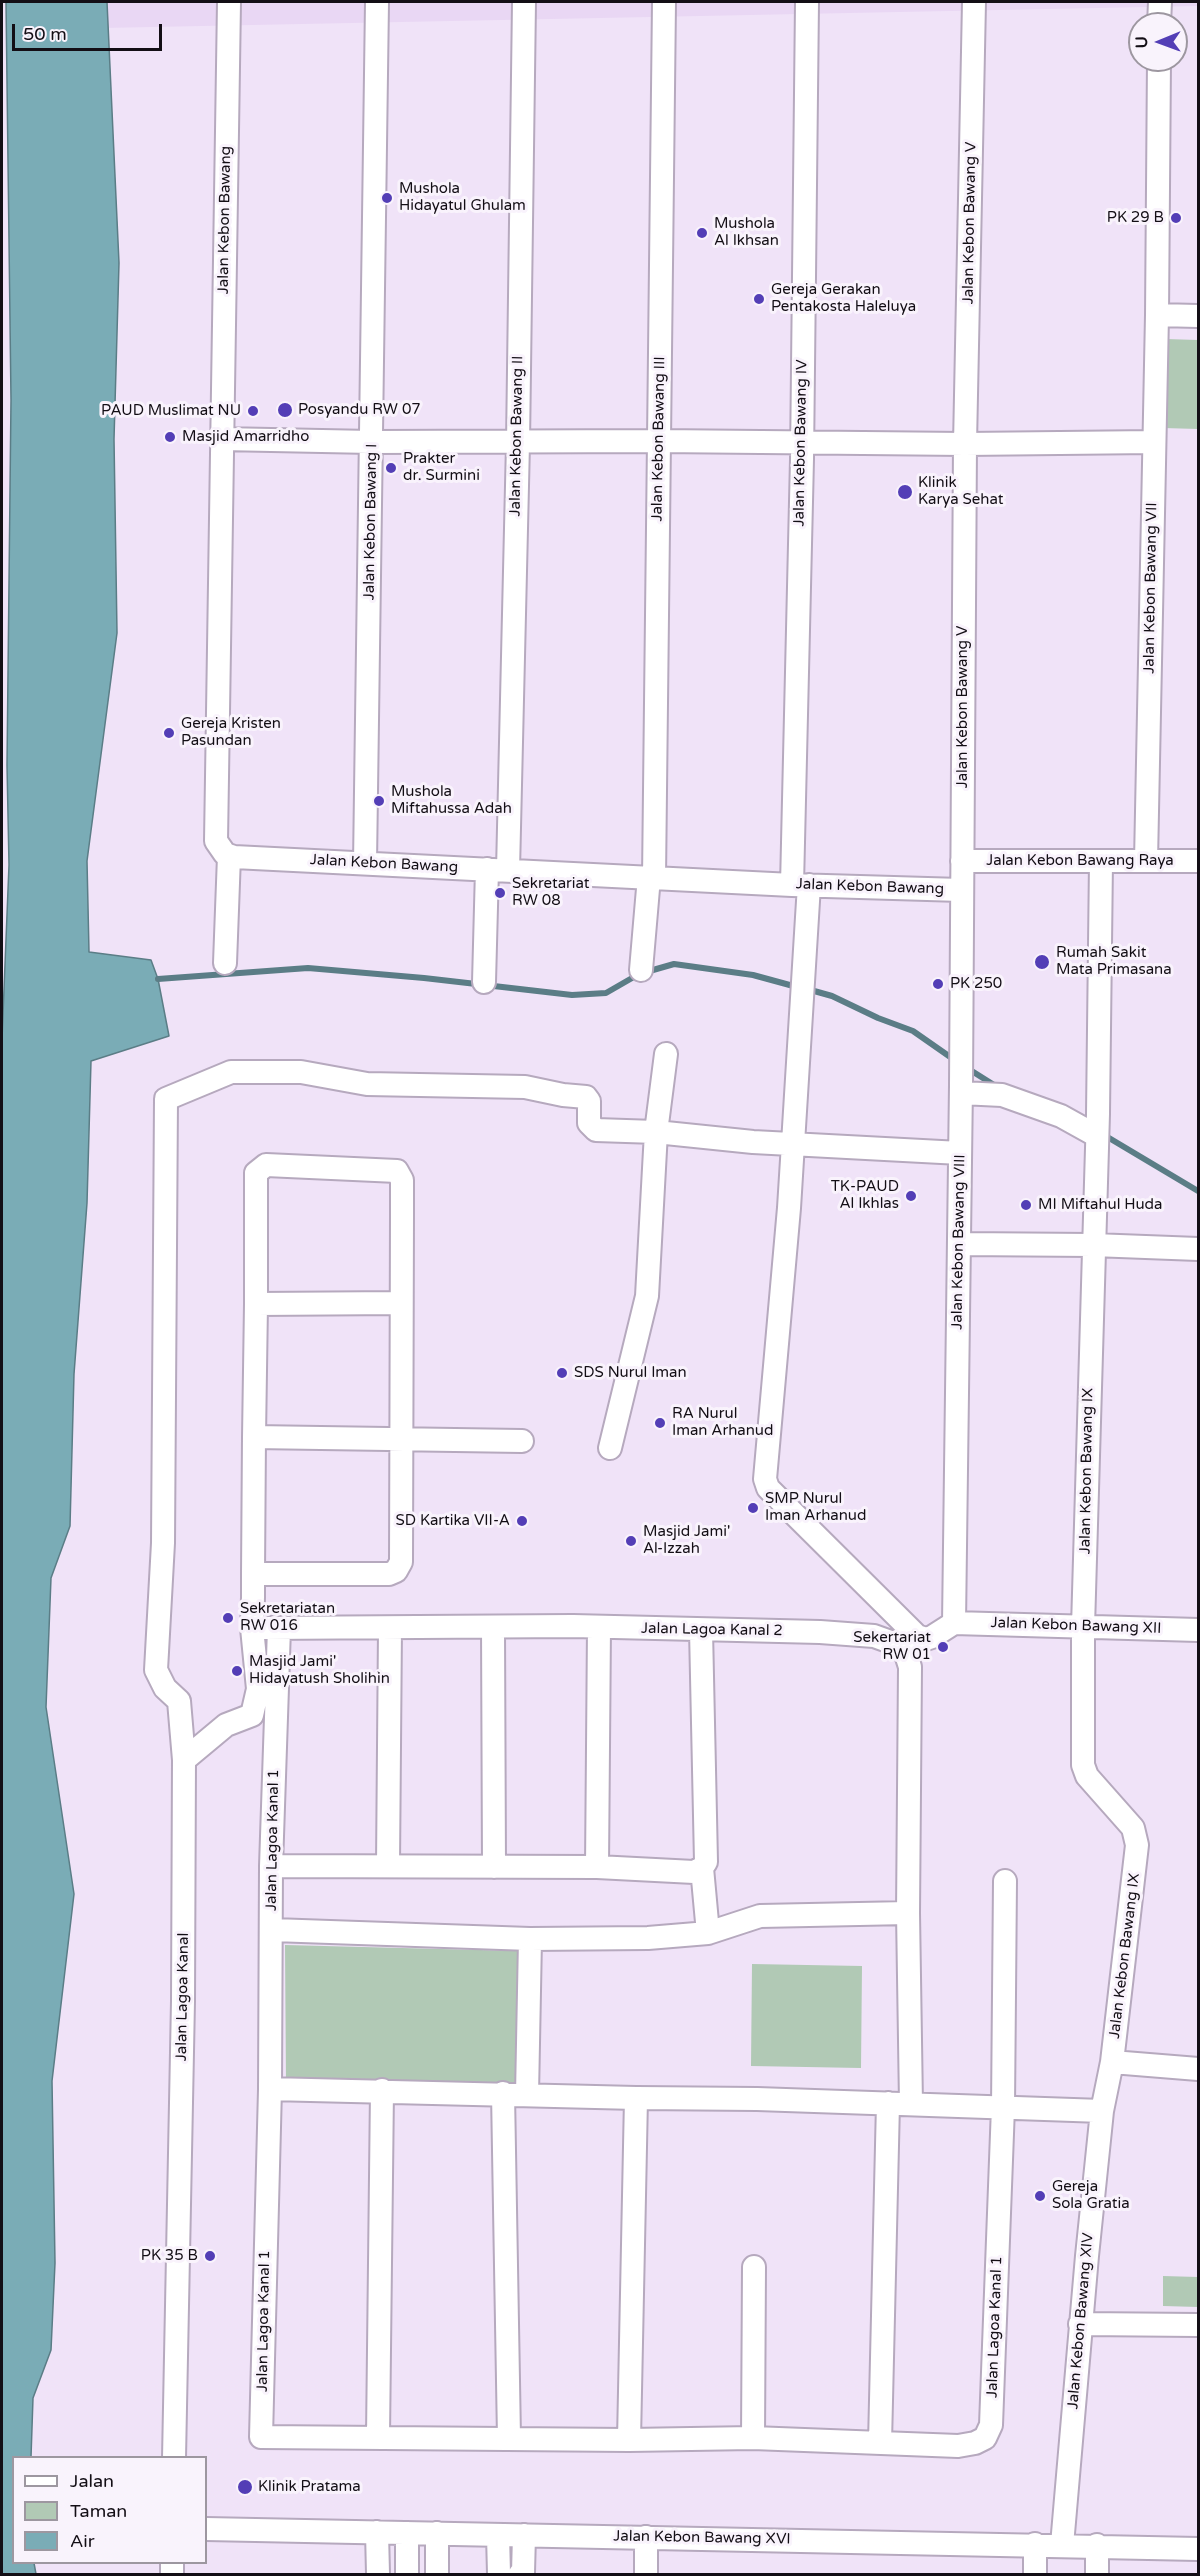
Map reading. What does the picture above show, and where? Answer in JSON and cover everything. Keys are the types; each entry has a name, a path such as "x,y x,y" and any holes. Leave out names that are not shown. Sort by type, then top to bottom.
{"street":[{"name":"Jalan Kebon Bawang","path":"229,2 216,841 229,856 800,885 961,890"},
{"name":"Jalan Kebon Bawang I","path":"365,863 377,2"},
{"name":"Jalan Kebon Bawang II","path":"484,982 497,870 518,443 524,2"},
{"name":"Jalan Kebon Bawang III","path":"641,970 652,877 663,2"},
{"name":"Jalan Kebon Bawang IV","path":"807,2 800,885 803,989 791,1144 789,1208 765,1479 768,1488 917,1636 932,1637 954,1623"},
{"name":"Jalan Kebon Bawang V","path":"962,861 965,444 974,2"},
{"name":"Jalan Kebon Bawang VII","path":"1146,861 1157,315 1159,72"},
{"path":"1157,315 1198,316"},
{"path":"221,439 518,443 1154,442"},
{"path":"225,963 229,856"},
{"name":"Jalan Kebon Bawang Raya","path":"962,861 1198,861"},
{"name":"Jalan Kebon Bawang VIII","path":"954,1623 962,861"},
{"name":"Jalan Kebon Bawang IX","path":"1101,861 1097,1129 1083,1627 1083,1765 1087,1776 1134,1828 1137,1845 1112,2062"},
{"path":"610,1448 647,1296 656,1132 666,1054"},
{"name":"Jalan Lagoa Kanal","path":"174,2456 183,2001 184,1760 179,1701 165,1688 156,1670 163,1543 166,1099 231,1072 301,1072 367,1084 525,1088 582,1096 589,1101 589,1123 592,1129 656,1132"},
{"path":"961,1089 1002,1095 1097,1129"},
{"path":"656,1132 791,1144 960,1153"},
{"path":"184,1760 226,1725 252,1715 258,1689 252,1628 256,1173 266,1165 397,1171 402,1180 401,1562 396,1571 389,1574 253,1574"},
{"path":"959,1244 1198,1249"},
{"path":"256,1304 401,1303"},
{"path":"254,1437 522,1440"},
{"name":"Jalan Kebon Bawang XII","path":"954,1623 1198,1630"},
{"path":"493,1627 494,1867"},
{"path":"597,1867 599,1627"},
{"name":"Jalan Lagoa Kanal 2","path":"252,1628 599,1627 846,1633 887,1639 899,1645 905,1652 910,1667 908,1913 911,2104"},
{"name":"Jalan Lagoa Kanal 1","path":"279,1628 271,1866 273,1930 261,2437 378,2436 629,2440 753,2438 958,2446 975,2444 989,2433 992,2425 1004,2107 1005,1881"},
{"path":"388,1865 390,1628"},
{"path":"271,1866 597,1867 694,1872 702,1868 706,1862 701,1630"},
{"path":"702,1868 708,1933"},
{"path":"273,1930 530,1939 648,1938 708,1933 760,1916 908,1913"},
{"path":"527,2095 530,1939"},
{"path":"1112,2062 1198,2069"},
{"name":"Jalan Kebon Bawang XIV","path":"1062,2545 1080,2324 1102,2112 1112,2062"},
{"path":"270,2089 888,2103 1102,2112"},
{"path":"378,2436 382,2090"},
{"path":"503,2093 509,2438"},
{"path":"629,2440 636,2098"},
{"path":"880,2443 888,2103"},
{"path":"753,2438 754,2267"},
{"path":"1080,2324 1198,2325"},
{"name":"Jalan Kebon Bawang XVI","path":"207,2529 1097,2545 1198,2549"},
{"path":"377,2532 378,2574"},
{"path":"407,2533 407,2574"},
{"path":"437,2534 437,2574"},
{"path":"498,2535 499,2574"},
{"path":"520,2574 523,2573 524,2535"},
{"path":"646,2537 646,2574"},
{"path":"1035,2544 1035,2574"},
{"path":"1097,2545 1097,2574"}],"shaded area":[{"path":"100,2 1198,2 1198,6 103,28"}],"green space":[{"path":"1166,339 1198,340 1198,429 1163,428"},
{"path":"285,1945 519,1951 517,2087 286,2084"},
{"path":"752,1964 862,1966 861,2068 751,2066"},
{"path":"1163,2276 1198,2277 1198,2307 1163,2306"}],"water":[{"path":"6,2 107,2 119,263 114,439 117,633 87,861 89,952 151,960 158,979 169,1036 91,1061 87,1203 74,1374 70,1526 51,1578 46,1707 74,1894 52,2081 55,2263 51,2350 33,2398 31,2456 12,2456 12,2564 34,2564 36,2574 2,2574 2,1039 9,865 7,765 11,400"}],"waterway":[{"path":"158,979 308,968 424,978 572,995 606,993 639,974 674,964 753,975 797,987"},
{"path":"807,989 832,996 878,1018 913,1031 956,1061"},
{"path":"967,1068 994,1085"},
{"path":"1104,1135 1198,1191"}],"place":[{"name":"Mushola Hidayatul Ghulam","path":"387,198"},
{"name":"PK 29 B","path":"1176,218"},
{"name":"Mushola Al Ikhsan","path":"702,233"},
{"name":"Gereja Gerakan Pentakosta Haleluya","path":"759,299"},
{"name":"Posyandu RW 07","path":"285,410"},
{"name":"PAUD Muslimat NU","path":"253,411"},
{"name":"Masjid Amarridho","path":"170,437"},
{"name":"Prakter dr. Surmini","path":"391,468"},
{"name":"Klinik Karya Sehat","path":"905,492"},
{"name":"Gereja Kristen Pasundan","path":"169,733"},
{"name":"Mushola Miftahussa Adah","path":"379,801"},
{"name":"Sekretariat RW 08","path":"500,893"},
{"name":"Rumah Sakit Mata Primasana","path":"1042,962"},
{"name":"PK 250","path":"938,984"},
{"name":"TK-PAUD Al Ikhlas","path":"911,1196"},
{"name":"MI Miftahul Huda","path":"1026,1205"},
{"name":"SDS Nurul Iman","path":"562,1373"},
{"name":"RA Nurul Iman Arhanud","path":"660,1423"},
{"name":"SMP Nurul Iman Arhanud","path":"753,1508"},
{"name":"SD Kartika VII-A","path":"522,1521"},
{"name":"Masjid Jami' Al-Izzah","path":"631,1541"},
{"name":"Sekretariatan RW 016","path":"228,1618"},
{"name":"Sekertariat RW 01","path":"943,1647"},
{"name":"Masjid Jami' Hidayatush Sholihin","path":"237,1671"},
{"name":"Gereja Sola Gratia","path":"1040,2196"},
{"name":"PK 35 B","path":"210,2256"},
{"name":"Klinik Pratama","path":"245,2487"}]}
